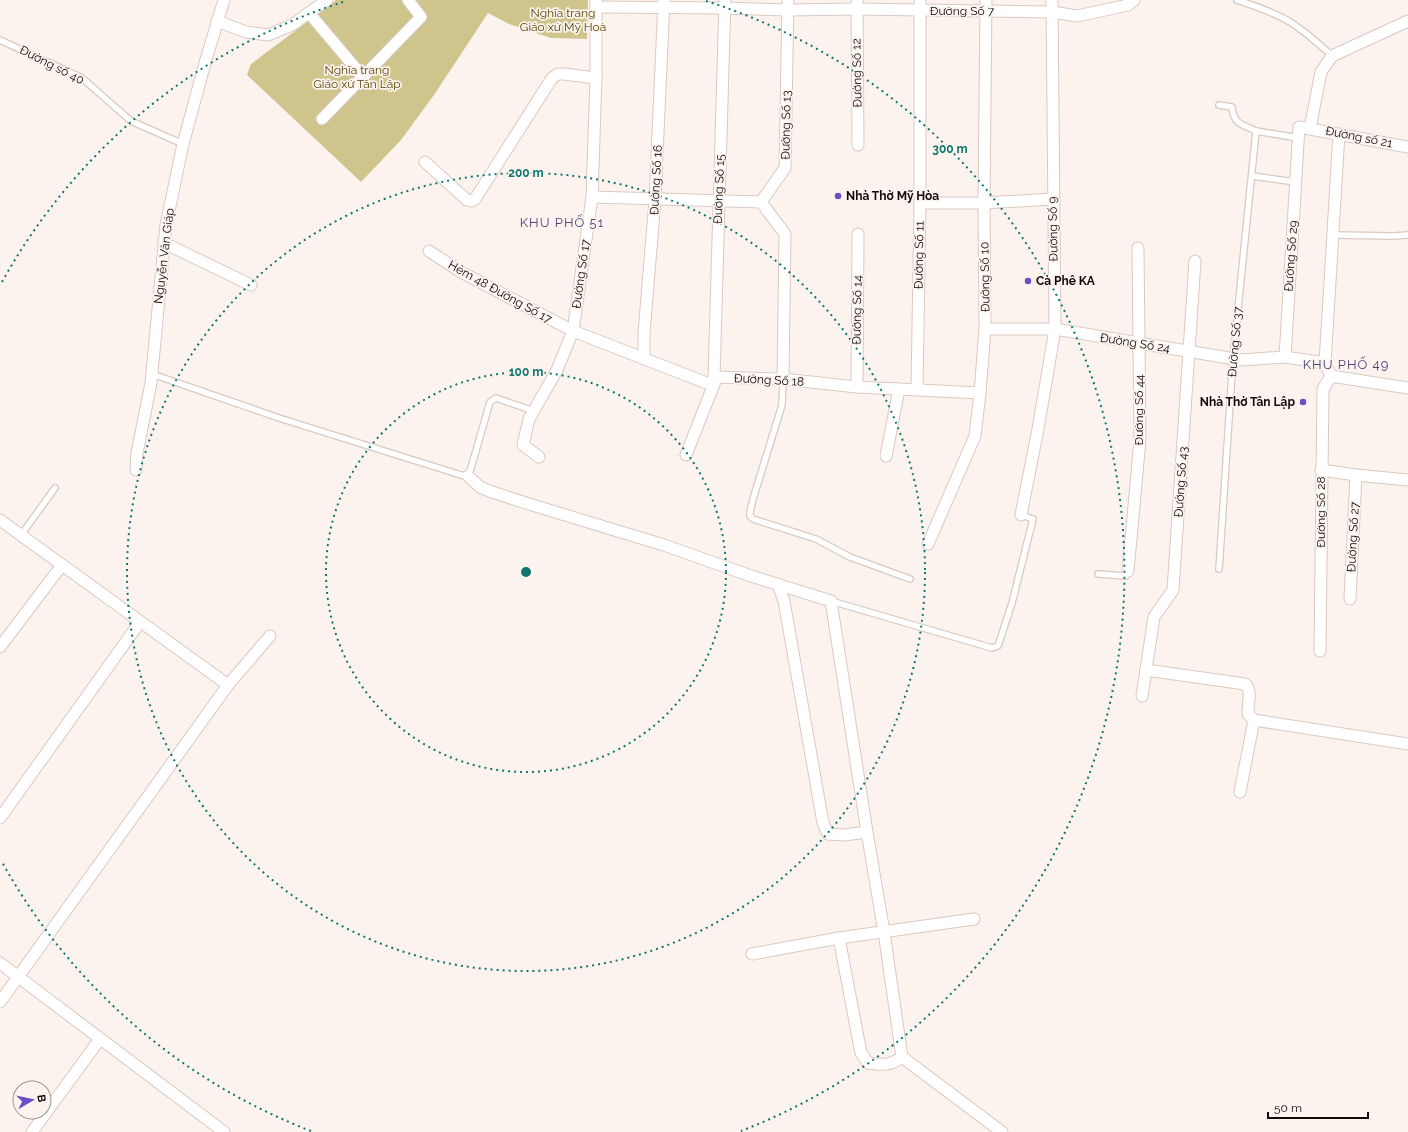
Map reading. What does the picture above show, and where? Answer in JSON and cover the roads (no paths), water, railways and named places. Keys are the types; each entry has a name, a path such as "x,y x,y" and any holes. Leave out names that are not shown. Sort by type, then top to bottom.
{"street":[{"name":"Nguyễn Văn Giáp","path":"136,470 137,453 152,374 166,226 183,144 204,63 224,0"},
{"path":"217,21 246,32 268,35 292,25 327,0"},
{"path":"322,119 420,17 408,0"},
{"name":"Đường Số 9","path":"1021,515 1038,429 1055,329 1052,0"},
{"name":"Đường Số 7","path":"596,4 986,5 1077,16 1128,5 1134,0"},
{"name":"Đường Số 17","path":"539,457 523,444 529,419 557,370 573,331 592,197 596,78 596,4"},
{"name":"Đường Số 16","path":"644,359 644,333 655,200 664,4"},
{"name":"Đường Số 15","path":"714,380 718,200 725,4"},
{"name":"Đường Số 13","path":"761,202 785,168 788,5"},
{"name":"Đường Số 12","path":"856,5 858,145"},
{"name":"Đường Số 11","path":"917,389 920,203 920,5"},
{"name":"Đường Số 10","path":"928,544 975,436 980,393 986,329 984,203 986,5"},
{"path":"309,13 363,77"},
{"path":"1298,138 1299,127 1310,128 1321,72 1332,56 1408,21"},
{"path":"424,162 468,200 475,200 552,78 558,74 564,74 596,78"},
{"name":"Đường số 21","path":"1310,128 1408,147"},
{"path":"1339,134 1325,363 1331,376 1408,388"},
{"name":"Đường Số 29","path":"1285,357 1298,138"},
{"path":"592,197 761,202 785,234 783,379"},
{"path":"920,203 984,203 1053,199"},
{"name":"Đường Số 14","path":"857,387 858,234"},
{"path":"164,243 251,285"},
{"name":"Đường Số 44","path":"1128,571 1140,440 1138,248"},
{"name":"Hẻm 48 Đường Số 17","path":"428,251 461,272 573,331"},
{"name":"Đường Số 43","path":"1142,696 1154,617 1173,590 1195,261"},
{"name":"Đường Số 24","path":"986,329 1055,329 1241,360 1285,357"},
{"name":"Đường Số 18","path":"573,331 704,382 714,380 783,379 857,387 980,393"},
{"path":"1285,357 1325,363"},
{"name":"Đường Số 28","path":"1320,651 1323,389 1331,376"},
{"path":"686,455 714,380"},
{"path":"886,456 899,389"},
{"path":"1321,470 1408,480"},
{"name":"Đường Số 27","path":"1350,599 1356,475"},
{"path":"468,476 480,487 489,491 664,545 751,576 831,601 884,932 902,1057 1002,1132"},
{"path":"0,520 228,685"},
{"path":"0,647 62,565"},
{"path":"778,584 784,601 823,823 828,834 844,835 867,832"},
{"path":"0,818 140,622"},
{"path":"0,1002 228,685 270,636"},
{"path":"1146,670 1245,684 1248,687 1249,692 1248,714 1254,720 1408,744"},
{"path":"1240,792 1254,720"},
{"path":"752,954 839,938 974,919"},
{"path":"839,938 861,1052 868,1063 884,1066 902,1057"},
{"path":"0,963 224,1132"},
{"path":"32,1132 100,1039"}],"lane":[{"path":"1238,0 1256,6 1289,22 1312,38 1332,56"},
{"name":"Đường số 40","path":"0,40 82,78 131,121 183,144"},
{"path":"1219,105 1232,107 1233,115 1239,124 1256,131 1298,138"},
{"name":"Đường Số 37","path":"1219,569 1233,358 1256,131"},
{"path":"1252,176 1296,182"},
{"path":"1332,235 1408,235"},
{"path":"152,374 279,418 468,476 490,402 496,398 534,411"},
{"path":"783,379 782,405 753,499 750,516 753,519 816,539 850,557 910,579"},
{"path":"21,535 56,488"},
{"path":"831,601 996,648 1005,625 1033,519 1021,515"},
{"path":"1098,574 1126,576 1128,571"}],"place":[{"name":"Nhà Thờ Mỹ Hòa","path":"838,196"},
{"name":"Cà Phê KA","path":"1028,281"},
{"name":"Nhà Thờ Tân Lập","path":"1303,402"}],"district":[{"name":"KHU PHỐ 51","path":"562,222"},
{"name":"KHU PHỐ 49","path":"1346,364"}],"park label":[{"name":"Nghĩa trang Giáo xứ Mỹ Hoà","path":"563,20"},
{"name":"Nghĩa trang Giáo xứ Tân Lập","path":"357,77"}]}
